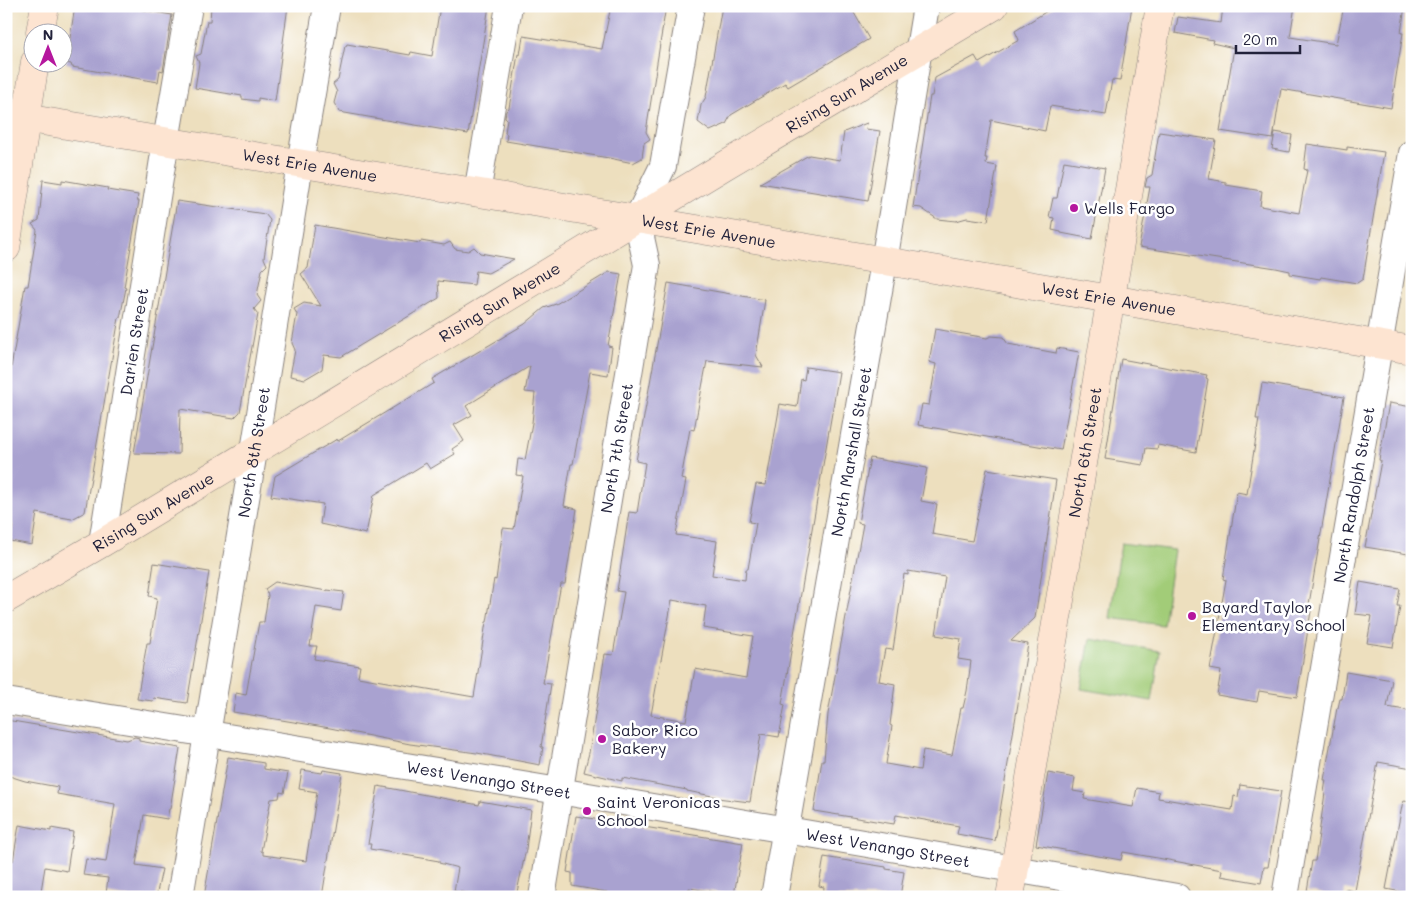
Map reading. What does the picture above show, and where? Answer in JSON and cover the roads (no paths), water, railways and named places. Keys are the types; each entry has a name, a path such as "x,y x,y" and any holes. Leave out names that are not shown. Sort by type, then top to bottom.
{"street":[{"path":"42,22 45,6"},
{"name":"Darien Street","path":"102,543 189,6"},
{"name":"North 8th Street","path":"180,897 327,6"},
{"path":"477,193 509,6"},
{"path":"637,219 663,166 691,6"},
{"name":"North Marshall Street","path":"774,897 884,262 926,6"},
{"name":"Rising Sun Avenue","path":"6,599 994,6"},
{"name":"North 6th Street","path":"1010,897 1160,6"},
{"path":"6,248 16,116 31,72"},
{"name":"West Erie Avenue","path":"16,116 1412,350"},
{"name":"North Randolph Street","path":"1285,897 1412,154"},
{"name":"North 7th Street","path":"542,897 647,265 637,219"},
{"name":"West Venango Street","path":"6,701 560,791 1177,897"}],"place":[{"name":"Wells Fargo","path":"1074,208"},
{"name":"Bayard Taylor Elementary School","path":"1192,616"},
{"name":"Sabor Rico Bakery","path":"602,739"},
{"name":"Saint Veronicas School","path":"587,811"}]}
